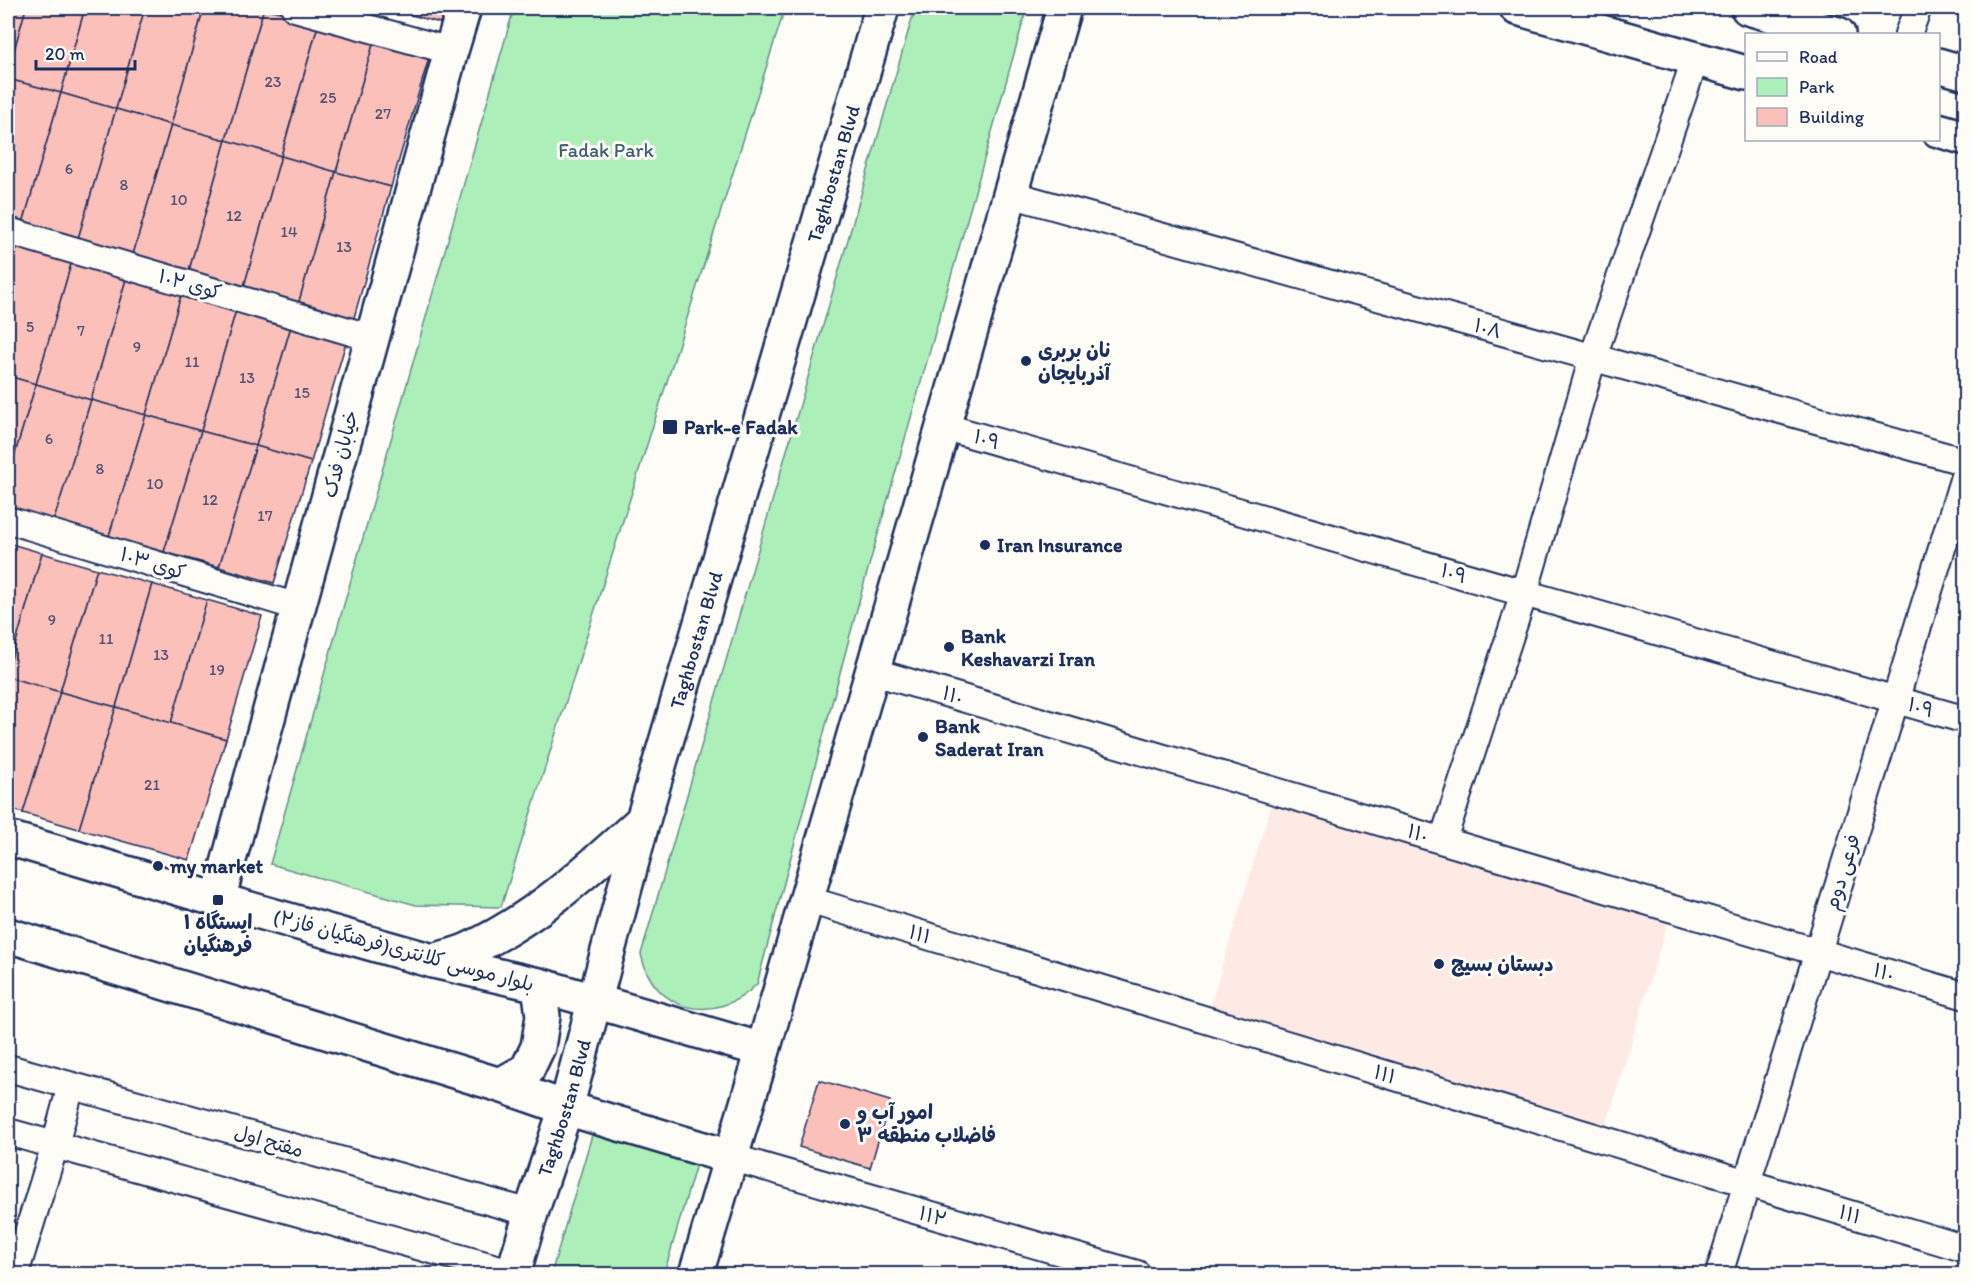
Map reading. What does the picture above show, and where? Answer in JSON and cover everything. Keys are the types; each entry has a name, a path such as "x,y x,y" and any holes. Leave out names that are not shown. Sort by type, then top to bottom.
{"main road":[{"name":"خیابان فدک","path":"218,900 464,8"},
{"name":"Taghbostan Blvd","path":"514,1274 531,1213 566,1108 643,820 882,8"},
{"path":"696,1275 1064,8"},
{"path":"1517,8 1745,72"},
{"path":"1753,8 1835,33"},
{"path":"1940,66 1965,73"},
{"path":"1940,131 1965,138"},
{"path":"433,961 467,951 538,911 580,877 643,820"},
{"name":"بلوار موسی کلانتری(فرهنگیان فاز۲)","path":"8,838 433,961 539,985 762,1050"},
{"path":"8,935 730,1157"},
{"path":"500,1085 526,1070 538,1047 543,1016 539,985"}],"street":[{"path":"295,8 451,51"},
{"path":"1908,33 1918,8"},
{"path":"1443,840 1524,593 1593,357 1696,57"},
{"name":"۱۰۸","path":"1010,195 1965,462"},
{"name":"کوی ۱۰۲","path":"8,231 372,338"},
{"name":"۱۰۹","path":"942,426 1965,720"},
{"name":"فرعی دوم","path":"1719,1275 1965,470"},
{"name":"کوی ۱۰۳","path":"8,520 298,607"},
{"name":"۱۱۰","path":"871,671 1965,996"},
{"name":"۱۱۱","path":"805,899 1965,1249"},
{"name":"مفتح اول","path":"8,1068 531,1213"},
{"path":"15,1275 71,1086"},
{"path":"8,1132 514,1274"},
{"name":"۱۱۲","path":"730,1157 1137,1275"}],"shaded area":[{"name":"دبستان بسیج","path":"1273,799 1669,918 1605,1129 1209,1010"}],"green space":[{"name":"Fadak Park","path":"514,8 785,8 501,907 416,905 270,864"},
{"path":"915,8 1027,8 861,594 757,984 741,997 723,1005 705,1009 688,1007 672,1000 658,989 648,974 641,954"},
{"path":"592,1135 696,1164 664,1274 551,1274"}],"building":[{"path":"8,8 26,8 8,72"},
{"path":"26,8 85,8 61,93 8,79"},
{"path":"85,8 145,8 116,109 61,93"},
{"path":"145,8 204,8 171,125 116,109"},
{"path":"204,8 264,8 226,140 171,125"},
{"path":"264,8 319,22 281,156 226,140"},
{"path":"387,8 444,8 440,23"},
{"path":"319,22 375,38 336,172 281,156"},
{"path":"375,38 430,54 391,187 336,172"},
{"path":"8,79 61,93 22,227 8,223"},
{"path":"61,93 116,109 77,242 22,227"},
{"path":"116,109 171,125 132,258 77,242"},
{"path":"171,125 226,140 188,274 132,258"},
{"path":"226,140 281,156 243,290 188,274"},
{"path":"281,156 336,172 298,305 243,290"},
{"path":"336,172 391,187 353,321 298,305"},
{"path":"8,242 17,245 8,277"},
{"path":"17,245 72,261 36,384 8,376 8,277"},
{"path":"72,261 127,276 91,400 36,384"},
{"path":"127,276 182,292 146,415 91,400"},
{"path":"182,292 237,307 201,431 146,415"},
{"path":"237,307 292,323 256,446 201,431"},
{"path":"292,323 347,339 311,462 256,446"},
{"path":"8,376 36,384 8,477"},
{"path":"36,384 91,400 54,520 8,507 8,477"},
{"path":"91,400 146,415 109,536 54,520"},
{"path":"146,415 201,431 164,552 109,536"},
{"path":"201,431 256,446 219,567 164,552"},
{"path":"256,446 311,462 274,583 219,567"},
{"path":"8,543 42,553 8,670"},
{"path":"42,553 97,569 60,692 8,677 8,670"},
{"path":"97,569 152,584 116,707 60,692"},
{"path":"152,584 207,600 171,723 116,707"},
{"path":"207,600 262,616 226,739 171,723"},
{"path":"8,677 60,692 23,813 8,808"},
{"path":"60,692 116,707 79,829 23,813"},
{"path":"116,707 226,739 189,860 79,829"},
{"name":"امور آب و فاضلاب منطقه ۳","path":"819,1080 890,1101 870,1168 799,1147"}],"place":[{"name":"نان بربری آذربایجان","path":"1026,361"},
{"name":"Park-e Fadak","path":"670,427"},
{"name":"Iran Insurance","path":"985,545"},
{"name":"Bank Keshavarzi Iran","path":"949,647"},
{"name":"Bank Saderat Iran","path":"923,737"},
{"name":"my market","path":"158,866"},
{"name":"ایستگاه ۱ فرهنگیان","path":"218,900"},
{"name":"دبستان بسیج","path":"1439,964"},
{"name":"امور آب و فاضلاب منطقه ۳","path":"845,1124"}]}
